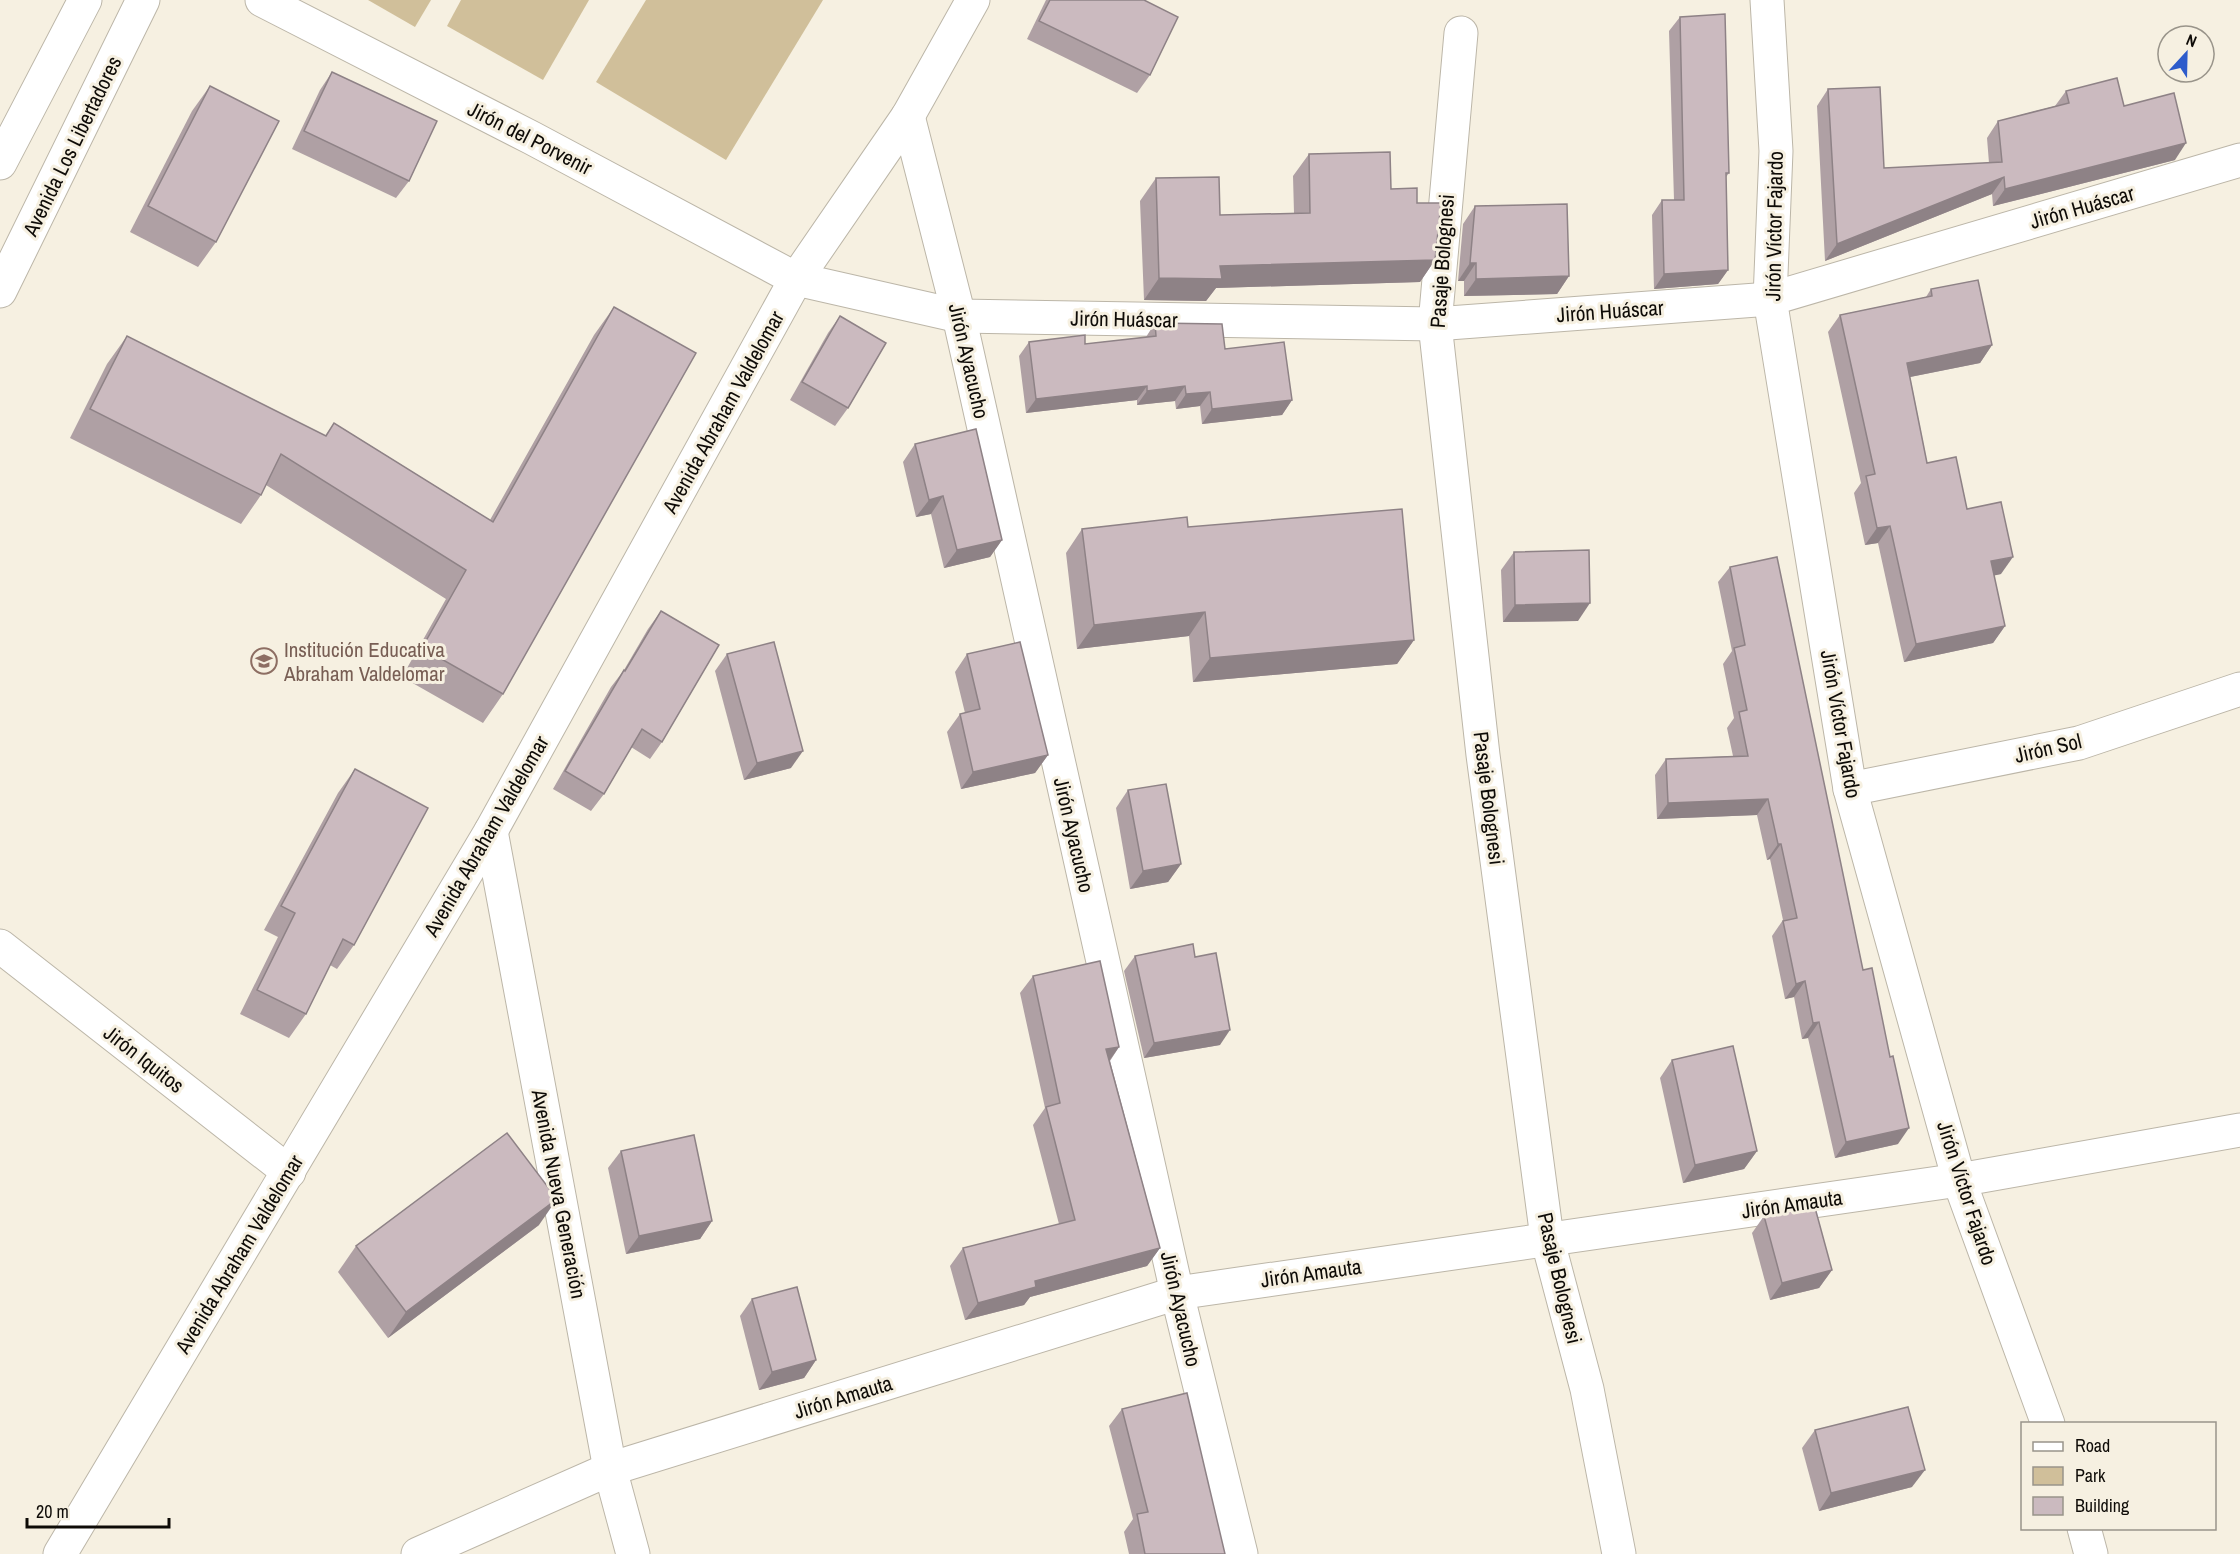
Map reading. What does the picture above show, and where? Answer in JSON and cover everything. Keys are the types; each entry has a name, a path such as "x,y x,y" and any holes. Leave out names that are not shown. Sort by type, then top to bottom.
{"street":[{"path":"0,163 85,0"},
{"name":"Avenida Los Libertadores","path":"0,291 143,0"},
{"name":"Jirón del Porvenir","path":"262,0 532,138 796,279 959,316"},
{"name":"Avenida Abraham Valdelomar","path":"60,1554 491,831 796,279 908,116 973,0"},
{"name":"Jirón Víctor Fajardo","path":"1767,0 1776,151 1770,299 1850,789 1959,1180 2047,1422"},
{"name":"Pasaje Bolognesi","path":"1461,33 1435,324 1483,755 1547,1238 1587,1389 1619,1554"},
{"name":"Jirón Ayacucho","path":"908,116 959,316 1177,1293 1241,1554"},
{"name":"Jirón Huáscar","path":"959,316 1435,324 1770,299 2240,160"},
{"name":"Jirón Sol","path":"1850,789 2079,742 2240,689"},
{"name":"Avenida Nueva Generación","path":"491,831 610,1469 633,1554"},
{"name":"Jirón Iquitos","path":"0,946 289,1172"},
{"name":"Jirón Amauta","path":"418,1554 610,1469 1177,1293 1959,1180 2240,1130"},
{"path":"2085,1530 2091,1554"}],"green space":[{"path":"368,0 431,0 415,27"},
{"path":"461,0 589,0 543,80 447,26"},
{"path":"646,0 823,0 726,160 596,82"}],"building":[{"path":"1050,0 1144,0 1178,17 1150,75 1039,21"},
{"path":"1725,14 1729,173 1726,173 1728,270 1664,274 1662,200 1684,200 1680,17"},
{"path":"332,72 437,121 409,181 304,131"},
{"path":"2117,78 2124,106 2174,93 2186,143 2005,189 2004,177 1837,244 1828,89 1880,87 1884,168 2002,162 1998,121 2069,103 2066,91"},
{"path":"210,86 279,121 216,242 148,206"},
{"path":"1390,152 1391,189 1417,188 1417,203 1441,203 1435,260 1220,266 1222,279 1159,278 1156,178 1219,177 1220,215 1310,213 1309,154"},
{"path":"1567,204 1569,276 1476,279 1476,263 1470,263 1475,206"},
{"path":"1978,280 1992,345 1907,363 1927,463 1956,457 1967,509 2001,502 2013,557 1991,561 2005,626 1916,644 1890,526 1877,528 1866,476 1875,474 1840,315 1932,296 1931,289"},
{"path":"614,307 696,353 503,694 422,648 466,570 281,454 261,495 90,409 127,336 326,436 334,423 493,522"},
{"path":"840,316 886,343 848,408 802,382"},
{"path":"1155,323 1222,324 1225,349 1284,342 1292,400 1212,409 1210,392 1186,394 1185,386 1147,391 1147,386 1036,399 1029,342 1085,335 1085,344 1156,336"},
{"path":"976,429 1002,540 957,550 943,496 929,500 915,444"},
{"path":"1402,509 1414,640 1210,658 1205,612 1094,625 1082,529 1187,517 1188,527"},
{"path":"1589,550 1590,603 1515,605 1514,552"},
{"path":"1777,557 1863,970 1872,968 1890,1057 1893,1056 1909,1128 1846,1142 1819,1022 1813,1023 1805,981 1796,984 1783,921 1797,918 1781,844 1778,844 1768,799 1668,803 1666,759 1748,756 1739,712 1747,710 1734,648 1745,645 1730,567"},
{"path":"661,611 719,645 662,742 642,729 604,794 565,771"},
{"path":"774,642 803,751 757,763 727,654"},
{"path":"1020,642 1048,755 973,772 960,714 980,709 967,654"},
{"path":"355,769 428,808 354,945 343,939 306,1014 257,990 295,913 281,906"},
{"path":"1166,784 1181,864 1143,871 1128,790"},
{"path":"1193,944 1195,957 1216,953 1230,1030 1154,1043 1135,956"},
{"path":"1100,961 1119,1047 1106,1049 1160,1248 1035,1281 1036,1287 978,1303 963,1248 1075,1220 1046,1107 1060,1103 1033,976"},
{"path":"1733,1046 1757,1151 1695,1165 1672,1060"},
{"path":"507,1133 557,1199 406,1312 356,1246"},
{"path":"694,1135 712,1221 639,1236 621,1151"},
{"path":"1814,1204 1832,1270 1782,1283 1764,1216"},
{"path":"797,1287 816,1360 772,1372 752,1299"},
{"path":"1187,1393 1225,1554 1145,1554 1137,1514 1148,1512 1122,1409"},
{"path":"1908,1407 1925,1470 1831,1493 1815,1430"}],"place":[{"name":"Institución Educativa Abraham Valdelomar","path":"264,661"}]}
